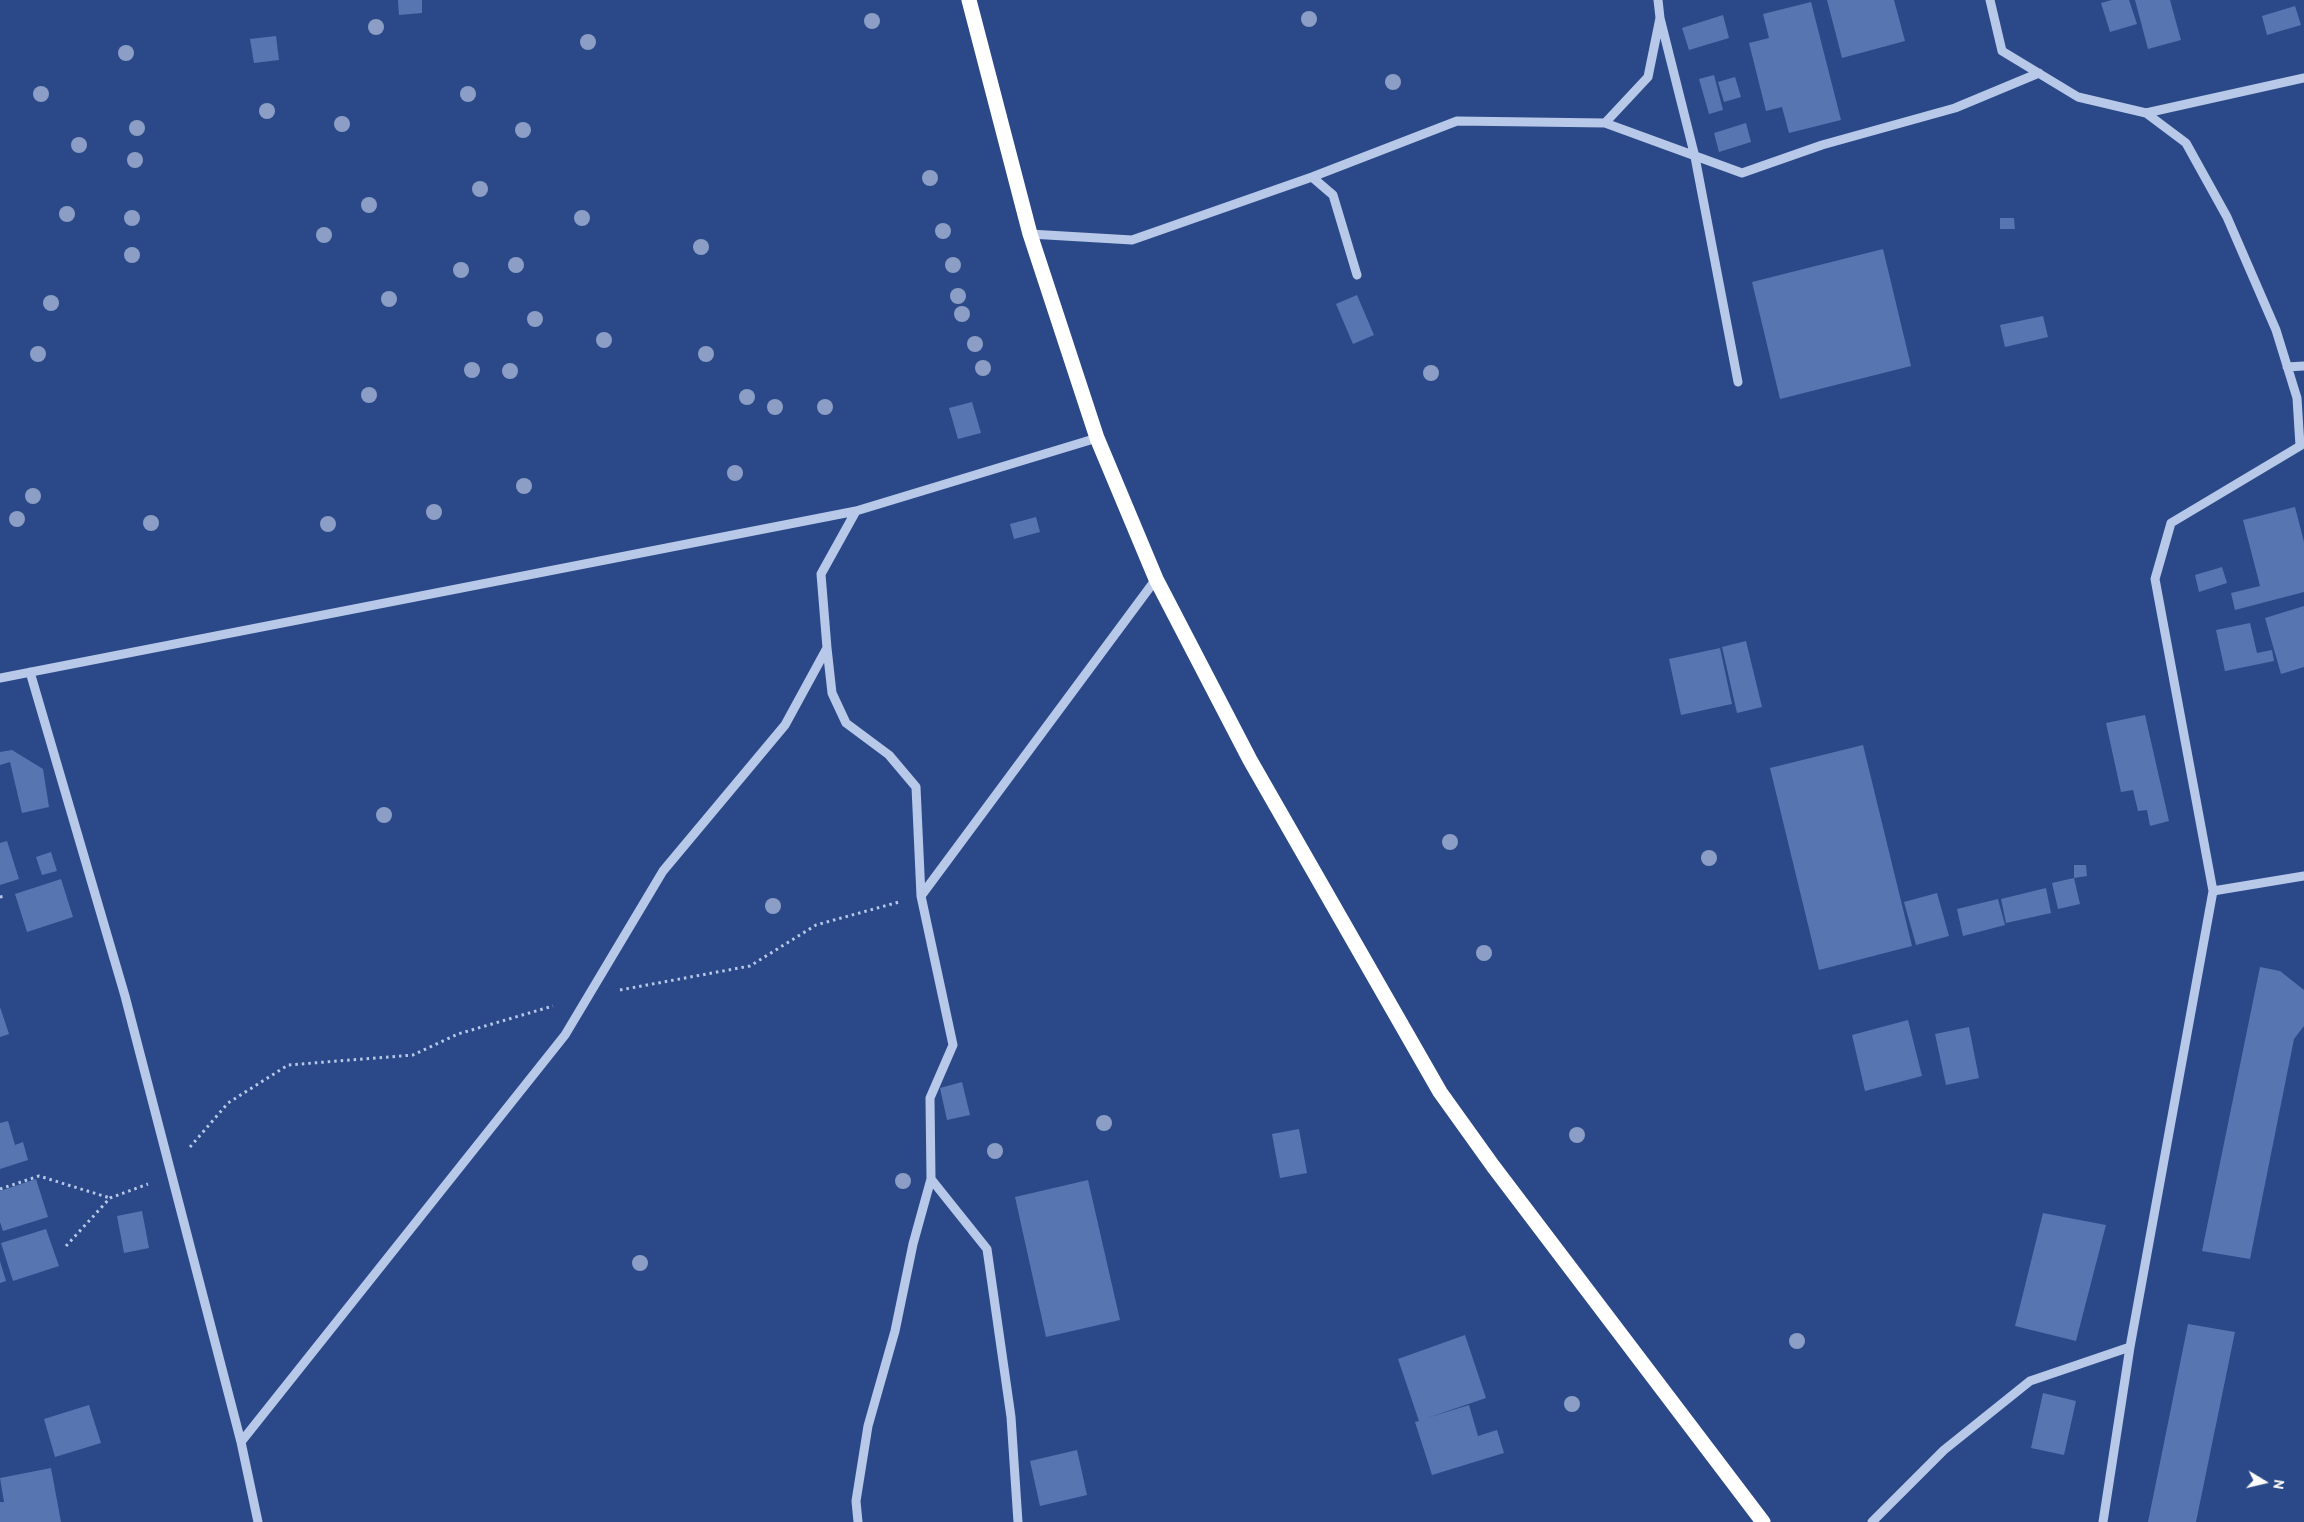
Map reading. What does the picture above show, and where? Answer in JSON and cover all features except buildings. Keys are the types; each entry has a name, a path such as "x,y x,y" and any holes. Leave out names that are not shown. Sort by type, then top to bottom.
{"highway":[{"path":"969,0 1030,234 1097,438 1156,579 1250,760 1440,1092 1493,1166 1763,1522"}],"street":[{"path":"1658,0 1660,18 1695,156 1738,382"},
{"path":"1990,0 2002,51 2078,97 2146,113 2186,143 2227,217 2276,330 2297,398 2302,446 2171,523 2155,580 2213,891 2130,1347 2103,1522"},
{"path":"1605,123 1648,77 1660,18"},
{"path":"1030,234 1132,240 1312,177 1457,121 1605,123 1742,173 1822,145 1955,108 2039,73"},
{"path":"2146,113 2304,78"},
{"path":"1312,177 1333,195 1357,274"},
{"path":"2288,367 2304,366"},
{"path":"0,678 856,511 1097,438"},
{"path":"856,511 821,574 832,693 846,723 889,755 916,787 921,896 952,1045 930,1098 931,1179 913,1244 895,1331 868,1426 856,1501 858,1522"},
{"path":"921,896 1156,579"},
{"path":"241,1442 565,1035 663,871 786,725 827,648"},
{"path":"30,672 125,996 241,1442 258,1522"},
{"path":"2213,891 2304,876"},
{"path":"931,1179 987,1248 1011,1417 1018,1522"},
{"path":"1872,1522 1944,1450 2030,1381 2130,1347"}],"path":[{"path":"0,898 6,896"},
{"path":"66,1246 110,1198 144,1186 170,1171 228,1103 288,1065 413,1055 458,1034 589,995 750,966 816,925 921,896"},
{"path":"0,1189 39,1176 110,1198"}]}
